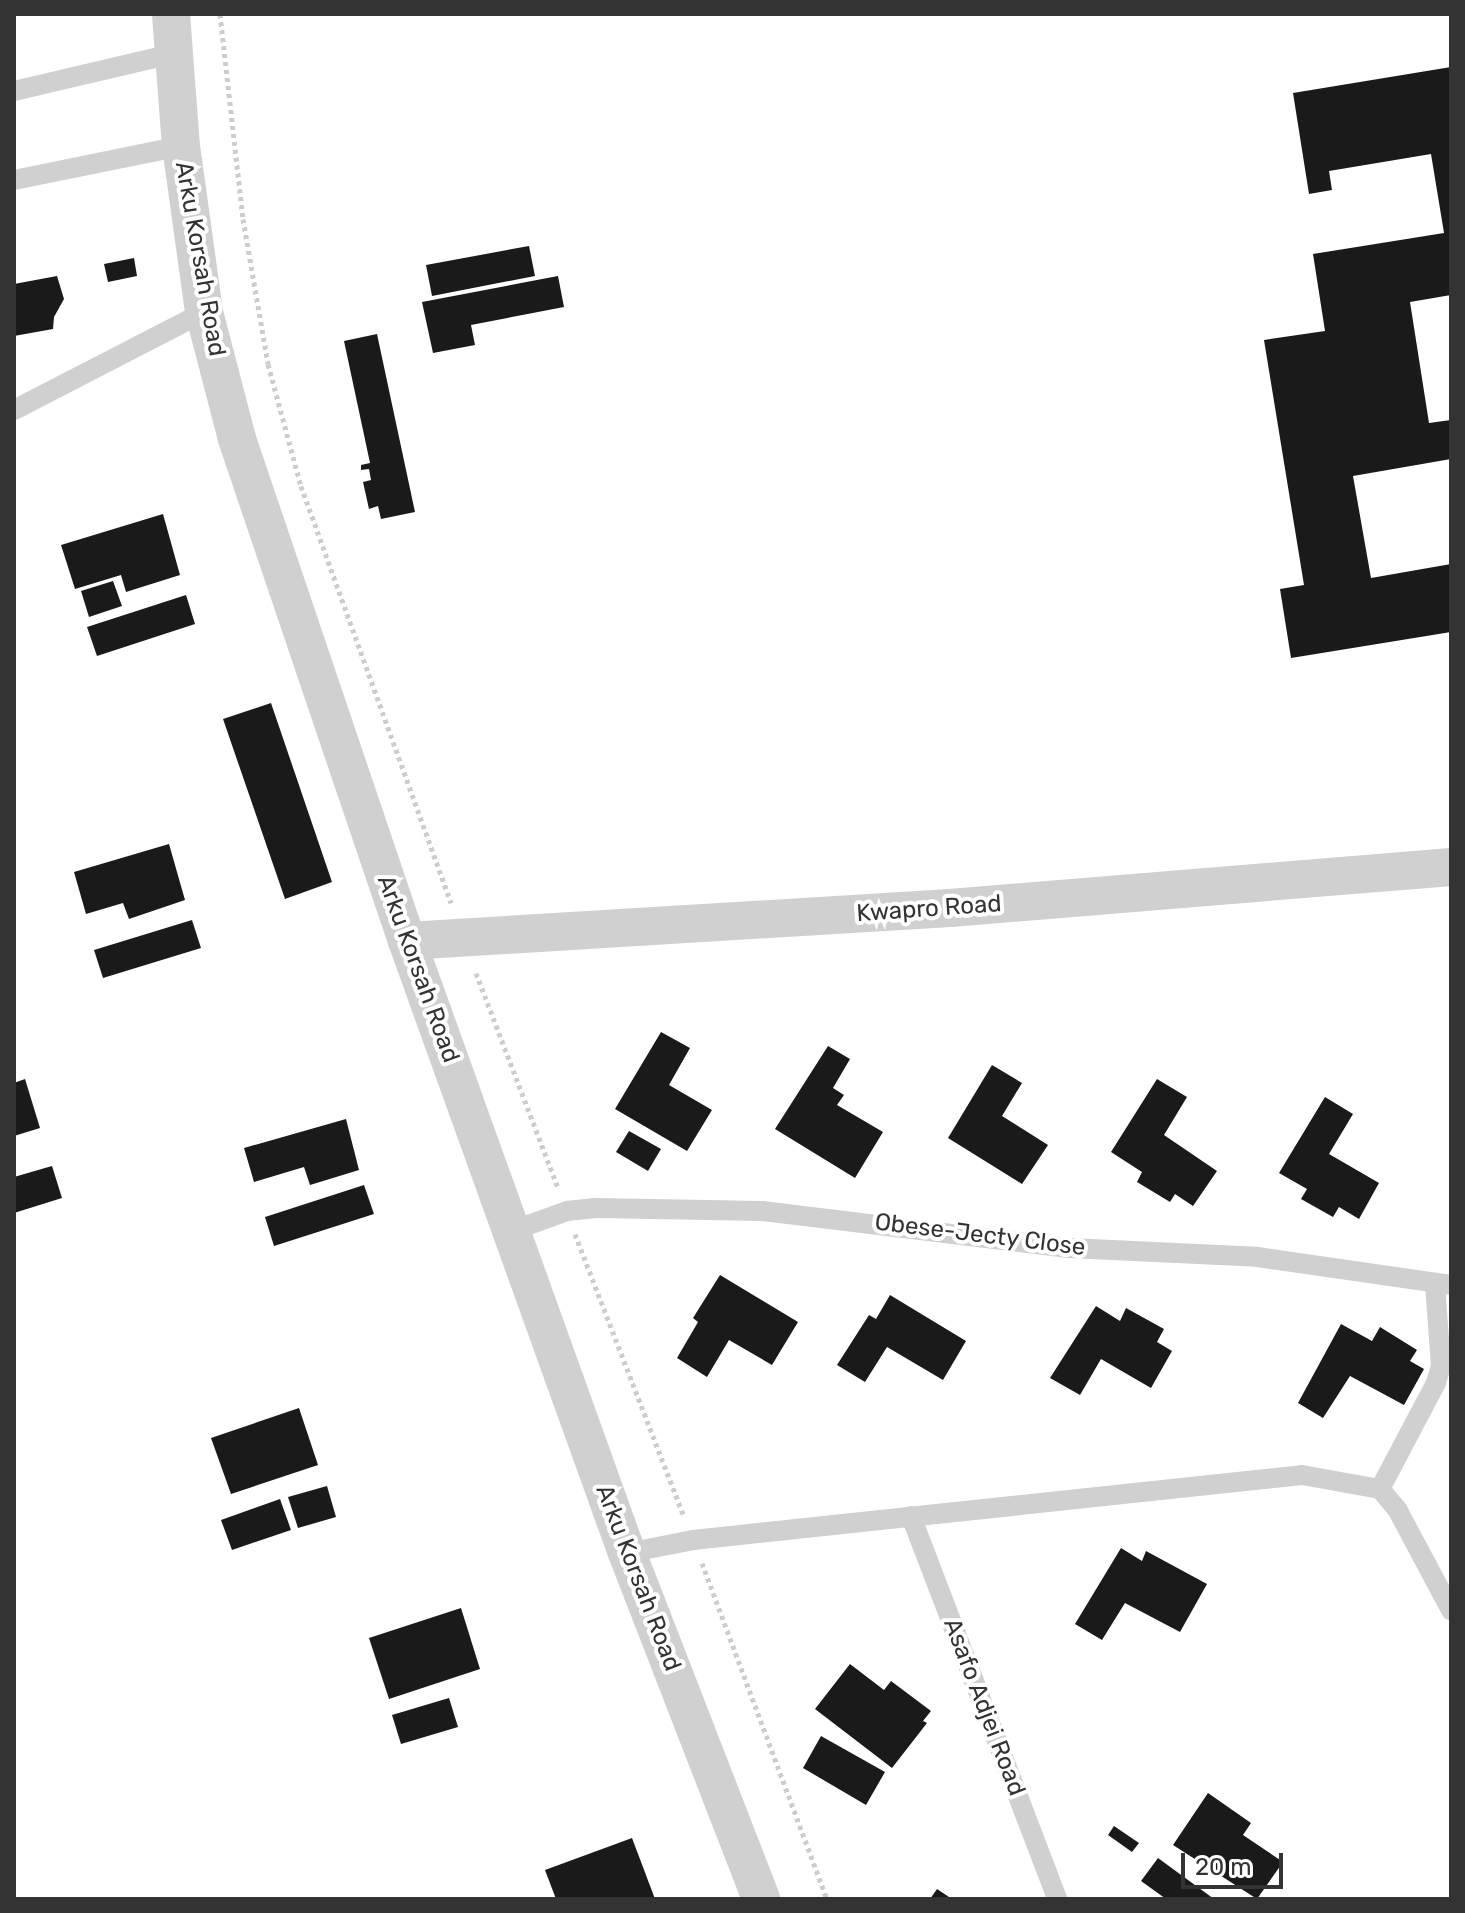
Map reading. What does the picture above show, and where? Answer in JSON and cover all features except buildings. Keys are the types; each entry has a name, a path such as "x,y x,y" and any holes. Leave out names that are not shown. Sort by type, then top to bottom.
{"street":[{"name":"Arku Korsah Road","path":"171,14 181,146 204,312 237,439 407,941 627,1553 761,1899"},
{"name":"Kwapro Road","path":"407,941 950,908 1451,867"}],"lane":[{"path":"14,91 172,54"},
{"path":"14,180 181,146"},
{"path":"14,410 204,312"},
{"name":"Obese-Jecty Close","path":"512,1231 567,1211 596,1208 762,1211 1069,1248 1257,1257 1443,1285"},
{"path":"1380,1489 1436,1383 1441,1366 1443,1285"},
{"path":"627,1553 693,1540 1302,1475 1380,1489 1397,1509 1451,1610"},
{"name":"Asafo Adjei Road","path":"911,1516 1057,1899"}]}
